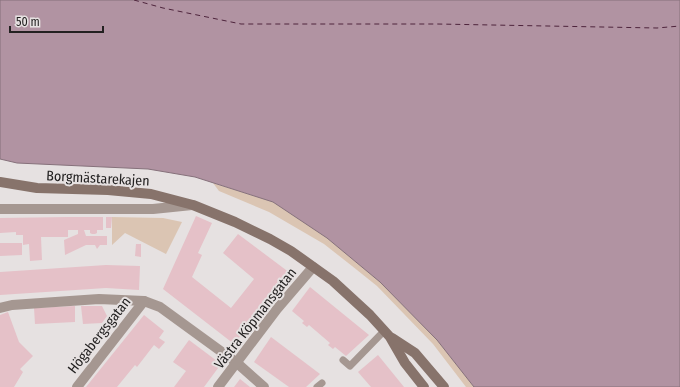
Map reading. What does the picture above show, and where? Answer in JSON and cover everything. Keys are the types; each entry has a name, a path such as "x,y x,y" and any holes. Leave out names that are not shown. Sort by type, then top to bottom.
{"main road":[{"name":"Borgmästarekajen","path":"0,182 37,188 108,190 151,194 193,205 235,222 270,239 313,267 350,296 387,334 415,353 444,387"},
{"name":"Borgmästarekajen","path":"387,334 405,363 424,387"}],"street":[{"name":"Borgmästarekajen","path":"0,208 153,209 193,205"},
{"name":"Västra Köpmansgatan","path":"218,387 277,309 313,267"},
{"path":"0,308 12,305 100,298 144,301 160,307 237,363 264,387"},
{"name":"Högabergsgatan","path":"77,387 144,301"}],"lane":[{"path":"343,360 350,366 387,334"}],"shaded area":[{"path":"0,0 680,0 680,387 474,387 437,340 380,282 327,238 273,202 195,177 148,169 17,163 0,159"},
{"path":"213,183 273,202 327,238 380,282 437,340 474,387 466,387 433,344 377,286 324,244 269,212 219,191"},
{"path":"112,217 163,218 182,222 166,254 125,233 112,245"}],"building":[{"path":"196,216 212,223 198,253 202,255 192,277 231,308 254,279 223,253 238,234 290,273 234,344 163,289"},
{"path":"103,217 103,230 97,230 97,233 92,234 90,233 90,230 84,230 86,236 107,236 107,245 100,245 97,249 95,245 86,245 65,255 64,240 78,234 78,230 68,230 68,237 41,237 42,260 30,261 29,244 23,245 23,235 16,235 16,232 0,233 0,218"},
{"path":"106,217 112,217 111,228 106,228"},
{"path":"0,243 22,243 22,255 0,256"},
{"path":"136,244 141,244 141,257 135,256"},
{"path":"106,265 140,266 139,290 106,288 0,295 0,272"},
{"path":"310,287 369,335 346,356 335,347 333,349 328,345 330,343 309,325 307,327 302,323 304,321 292,311"},
{"path":"75,306 75,322 35,324 34,308"},
{"path":"81,306 102,306 107,316 102,323 83,324"},
{"path":"8,312 19,342 33,356 20,369 23,372 14,387 0,387 0,315"},
{"path":"144,315 164,331 159,338 165,342 159,349 154,345 137,367 135,365 117,387 86,387"},
{"path":"271,337 320,374 306,387 289,387 254,362"},
{"path":"189,340 221,364 204,387 174,387 186,371 173,362"},
{"path":"378,355 404,387 371,387 358,372"},
{"path":"240,379 250,387 234,387"}],"ferry route":[{"path":"134,0 163,8 241,24 437,24 657,28 680,26"}]}
